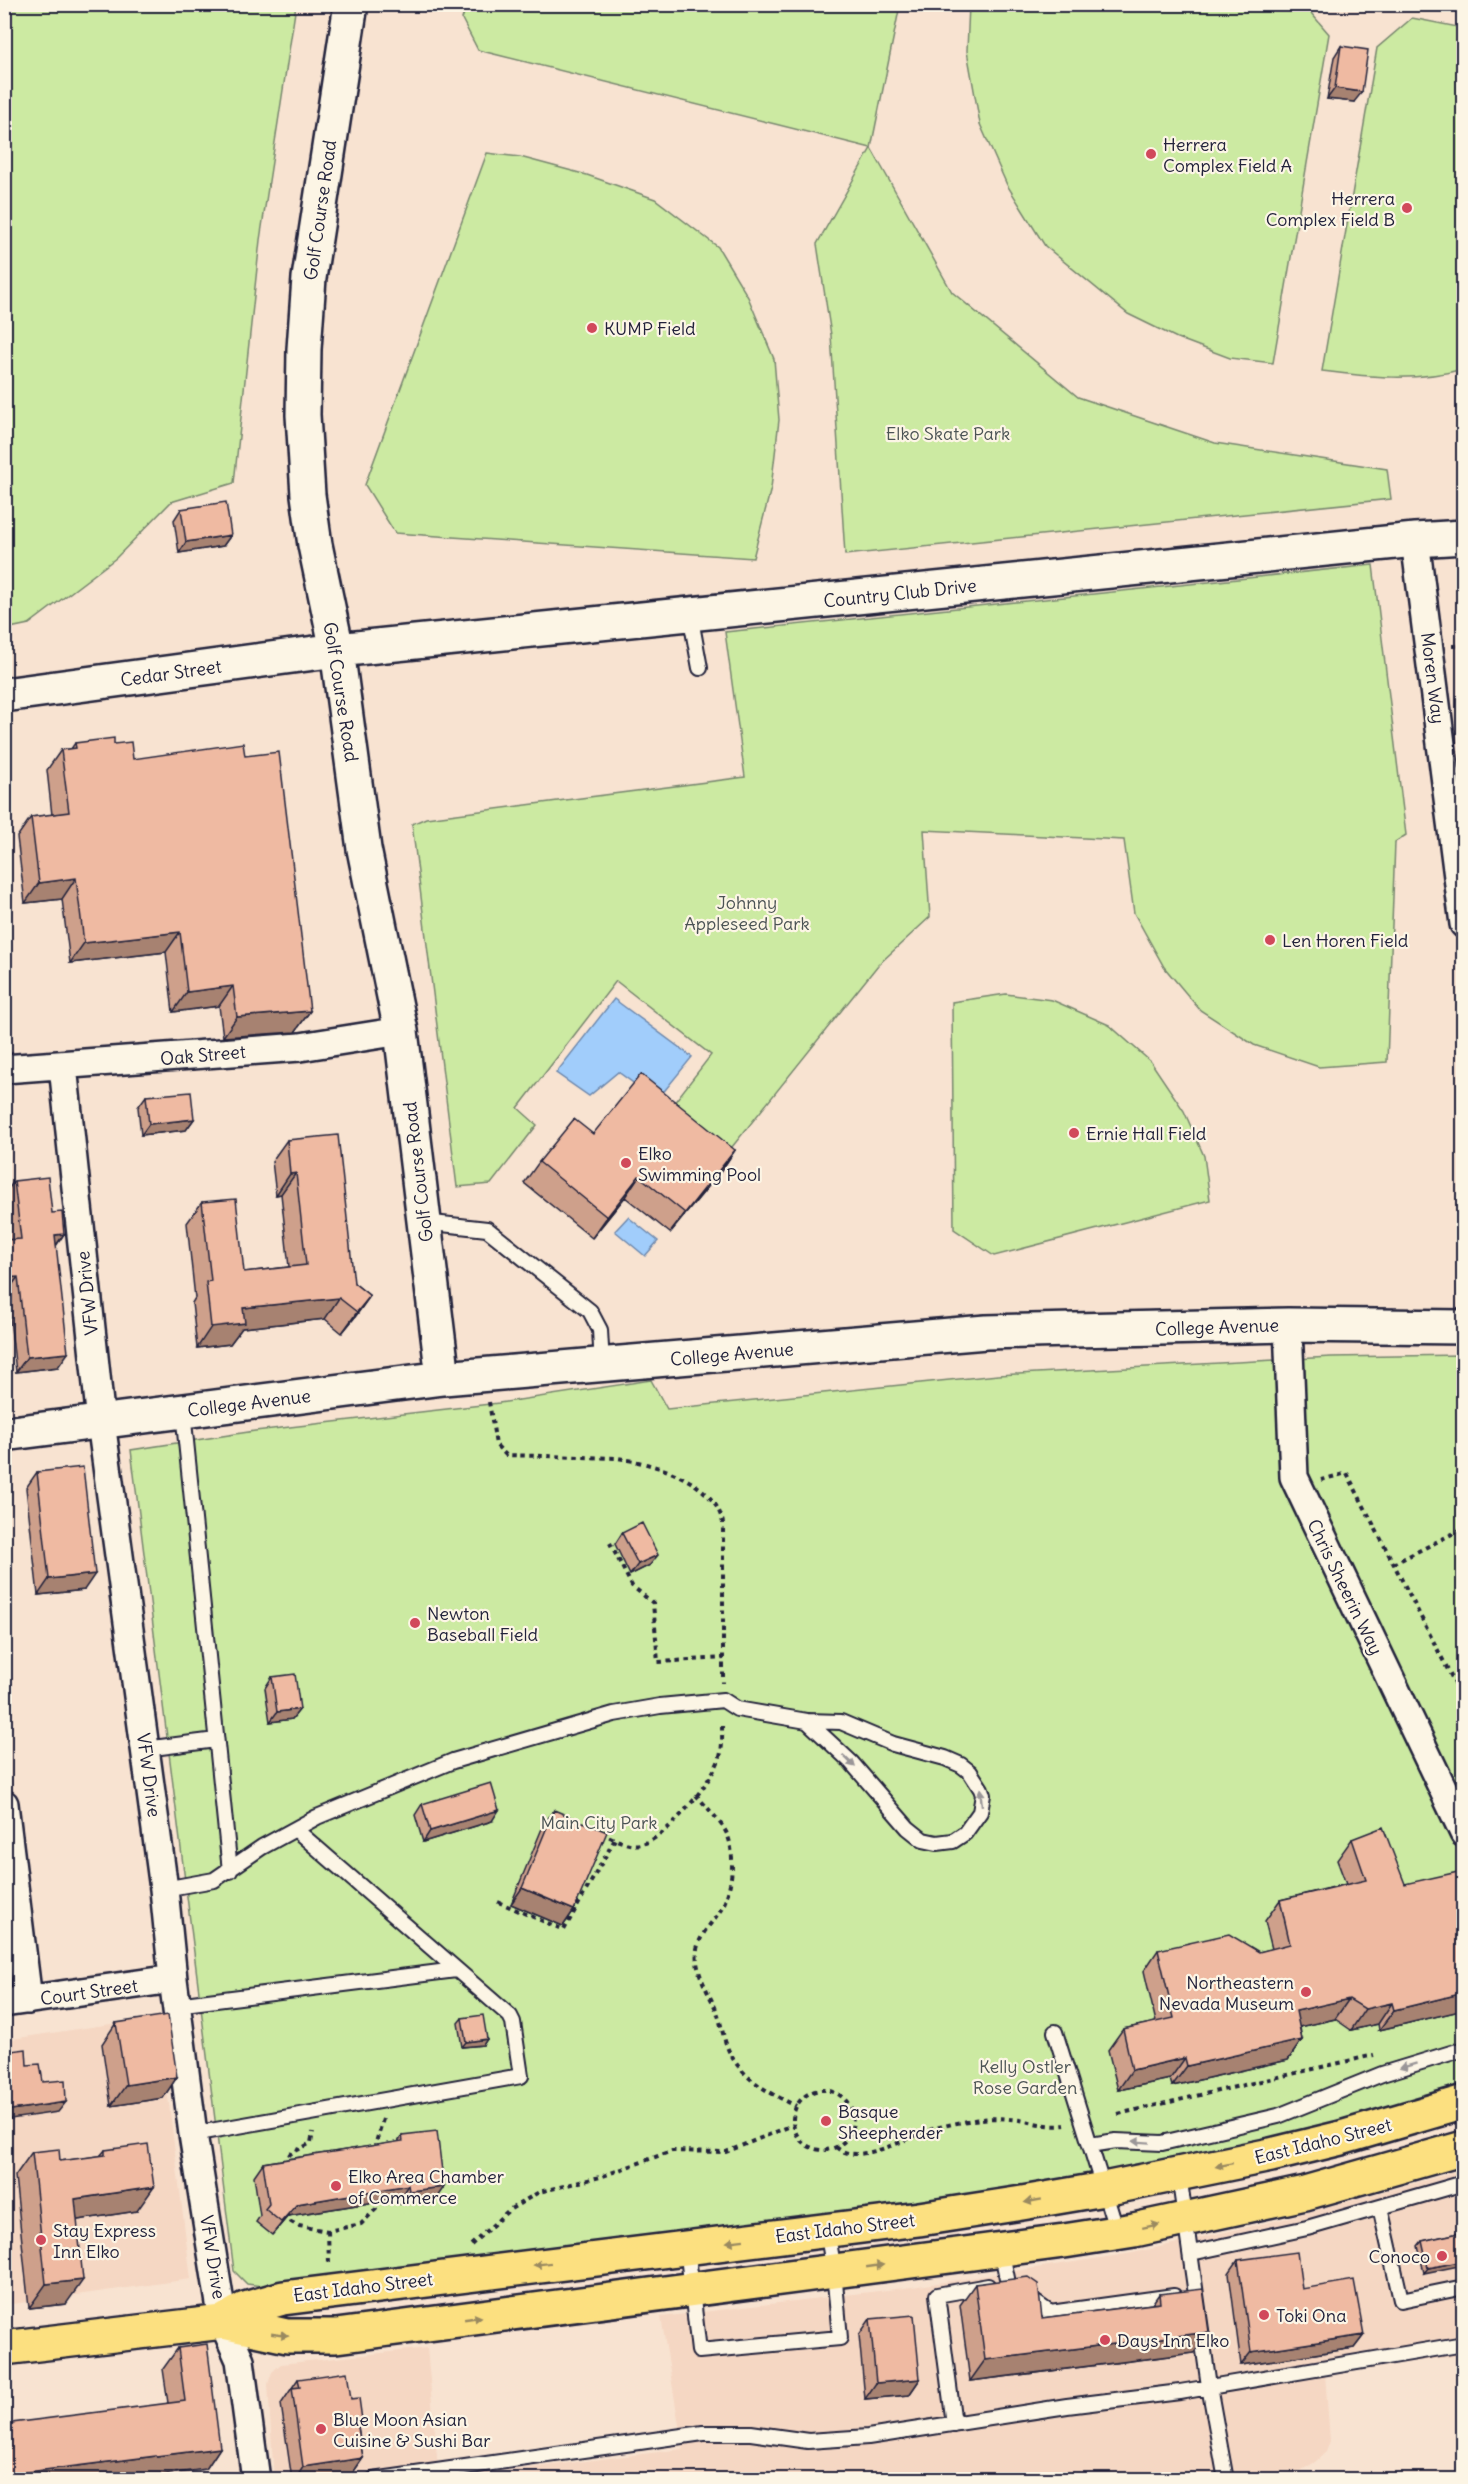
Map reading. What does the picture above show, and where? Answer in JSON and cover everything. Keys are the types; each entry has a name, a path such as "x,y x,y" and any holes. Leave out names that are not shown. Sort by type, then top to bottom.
{"main road":[{"name":"East Idaho Street","path":"223,2322 245,2309 283,2298 687,2246 919,2219 1104,2189 1179,2175 1341,2138 1464,2102"},
{"name":"East Idaho Street","path":"4,2348 223,2322 287,2336 336,2336 1001,2249 1117,2232 1305,2193 1464,2148"}],"street":[{"name":"Golf Course Road","path":"351,4 309,278 304,349 303,415 308,495 315,545 337,650 364,849 401,1031 443,1378"},
{"name":"Country Club Drive","path":"337,650 1415,540 1464,537"},
{"name":"Moren Way","path":"1415,540 1464,924"},
{"name":"Cedar Street","path":"4,695 337,650"},
{"name":"Oak Street","path":"4,1069 300,1047 401,1031"},
{"name":"VFW Drive","path":"63,1066 101,1422 164,1889 174,1992 193,2134 223,2322 240,2360 256,2480"},
{"name":"College Avenue","path":"4,1434 443,1378 986,1332 1288,1325 1464,1327"},
{"name":"Chris Sheerin Way","path":"1288,1325 1293,1467 1297,1486 1464,1833"},
{"path":"4,1804 16,2002"},
{"name":"Court Street","path":"16,2002 174,1992"}],"lane":[{"path":"690,614 700,668"},
{"path":"424,1222 487,1229 590,1311 600,1330 602,1365"},
{"path":"183,1412 230,1871"},
{"path":"164,1889 209,1882 230,1871 262,1847 317,1817 498,1746 614,1714 660,1706 723,1700 736,1709 807,1721 841,1722 893,1744 945,1758 970,1772 981,1789 983,1803 980,1812 971,1827 953,1841 937,1843 923,1840 908,1828 851,1762 807,1721"},
{"path":"145,1749 216,1740"},
{"path":"193,2134 521,2076 513,2022 510,2016 294,1829"},
{"path":"174,1992 456,1970"},
{"path":"1055,2032 1117,2232"},
{"path":"1090,2145 1116,2140 1162,2143 1278,2116 1382,2074 1464,2049"},
{"path":"1179,2175 1209,2386 1226,2480"},
{"path":"1191,2253 1307,2228 1464,2183"},
{"path":"1380,2207 1401,2300 1464,2286"},
{"path":"687,2246 699,2351 840,2338 834,2271 827,2230"},
{"path":"1001,2249 1008,2283 1050,2313 1196,2293"},
{"path":"954,2424 937,2295 1008,2283"},
{"path":"373,2480 704,2433 751,2433 808,2441 868,2437 1209,2386 1464,2344"}],"path":[{"path":"485,1375 496,1445 506,1455 632,1460 681,1478 703,1491 717,1505 723,1523 724,1658 720,1756 705,1785 664,1831 653,1840 638,1845 596,1831"},
{"path":"1297,1486 1347,1473 1464,1701"},
{"path":"1394,1564 1464,1528"},
{"path":"610,1543 632,1586 653,1603 658,1662 724,1658"},
{"path":"705,1785 695,1793 727,1833 732,1860 730,1879 722,1907 700,1940 697,1953 698,1968 717,2011 728,2048 737,2065 763,2089 796,2106"},
{"path":"498,1902 564,1930 615,1839"},
{"path":"1118,2115 1375,2054"},
{"path":"819,2090 829,2091 846,2100 851,2109 852,2128 842,2144 836,2147 822,2150 812,2148 804,2143 793,2125 796,2106 802,2099 819,2090"},
{"path":"374,2152 375,2142 383,2121 381,2101"},
{"path":"284,2170 290,2154 308,2146 313,2139 310,2113"},
{"path":"836,2147 846,2153 864,2154 928,2130 985,2120 1010,2119 1046,2127 1068,2125"},
{"path":"468,2250 475,2239 509,2210 539,2192 600,2177 672,2151 726,2152 793,2125"},
{"path":"287,2204 288,2215 293,2224 328,2231 361,2224 376,2209 377,2193"},
{"path":"328,2231 329,2264"}],"shaded area":[{"path":"158,2017 191,2279 5,2305 5,2040"},
{"path":"1463,2170 1463,2355 1325,2374 1330,2441 1326,2452 1315,2462 1287,2479 274,2480 268,2384 272,2372 281,2364 427,2348 439,2479 683,2449 661,2317 912,2287 1133,2253 1283,2219"}],"green space":[{"path":"5,4 296,5 260,240 234,483 171,502 116,558 29,624 5,629"},
{"path":"467,4 900,5 871,148 478,50 462,19"},
{"name":"Herrera Complex Field A","path":"969,5 1294,5 1305,6 1329,34 1273,363 1230,358 1177,338 1128,314 1045,246 1007,185 980,124 967,51"},
{"name":"Herrera Complex Field B","path":"1412,18 1463,28 1463,369 1411,377 1322,371 1377,48"},
{"name":"Elko Skate Park","path":"871,148 952,292 1078,397 1215,443 1387,469 1391,499 845,555 831,335 817,244"},
{"name":"KUMP Field","path":"487,153 520,157 587,175 655,199 718,247 748,297 774,359 779,420 771,488 753,558 395,533 365,485"},
{"name":"Johnny Appleseed Park","path":"1373,565 1406,835 1395,842 1387,1062 1319,1067 1254,1045 1200,1010 1164,967 1134,913 1124,840 924,830 930,917 878,965 728,1152 670,1108 711,1055 616,981 518,1108 537,1125 491,1184 457,1187 412,824 426,818 745,777 725,632"},
{"name":"Ernie Hall Field","path":"1006,994 1052,1000 1109,1025 1151,1062 1184,1111 1204,1156 1210,1200 994,1256 954,1229 952,1002"},
{"name":"Main City Park","path":"1463,1355 1463,2089 1277,2139 1034,2187 262,2286 247,2284 234,2271 131,1450 255,1431 499,1403 651,1380 667,1409 998,1375 1331,1357"}],"water":[{"path":"614,999 692,1057 657,1100 618,1072 589,1096 556,1073"},
{"path":"628,1217 658,1241 645,1256 615,1231"}],"building":[{"path":"1341,46 1368,50 1362,92 1335,88"},
{"path":"226,502 231,535 186,542 181,509"},
{"path":"114,738 114,744 131,742 133,759 243,743 245,756 279,752 310,1011 237,1017 233,986 187,992 180,932 84,943 76,878 39,883 31,817 69,812 61,750 76,748 75,743"},
{"name":"Elko Swimming Pool","path":"641,1074 735,1150 685,1213 639,1176 607,1217 539,1162 574,1119 593,1134"},
{"path":"191,1092 194,1119 149,1124 146,1096"},
{"path":"338,1135 354,1283 370,1296 357,1312 339,1298 243,1308 245,1323 211,1327 206,1282 211,1281 202,1202 236,1199 244,1272 306,1265 296,1173 290,1174 287,1140"},
{"path":"48,1177 52,1213 62,1212 64,1234 55,1235 68,1353 27,1357 18,1277 4,1278 4,1240 21,1239 14,1181"},
{"path":"83,1467 95,1574 49,1579 37,1472"},
{"path":"642,1523 658,1555 638,1564 622,1533"},
{"path":"295,1674 300,1709 277,1712 272,1677"},
{"path":"491,1783 499,1810 430,1831 422,1804"},
{"path":"554,1810 607,1832 574,1910 522,1888"},
{"name":"Northeastern Nevada Museum","path":"1383,1827 1405,1884 1458,1872 1464,1893 1464,1993 1394,2010 1392,2003 1365,2009 1349,1999 1296,2011 1302,2040 1187,2066 1185,2058 1132,2070 1123,2029 1174,2018 1158,1950 1229,1934 1259,1952 1290,1944 1280,1900 1366,1880 1352,1839"},
{"path":"168,2015 177,2077 126,2085 116,2023"},
{"path":"483,2015 487,2039 466,2042 462,2018"},
{"path":"26,2049 27,2065 40,2064 43,2082 65,2080 66,2102 4,2111 4,2052"},
{"path":"437,2131 444,2187 409,2191 408,2185 297,2204 281,2222 265,2209 269,2204 263,2163 403,2141 402,2135"},
{"path":"148,2144 154,2187 75,2199 83,2280 46,2284 32,2152 59,2149 60,2161 105,2155 105,2150"},
{"name":"Conoco","path":"1464,2232 1464,2261 1428,2268 1422,2241"},
{"path":"1297,2252 1302,2289 1354,2280 1364,2335 1251,2352 1238,2260"},
{"path":"1028,2277 1038,2284 1042,2318 1160,2303 1159,2294 1203,2289 1209,2332 985,2360 975,2284"},
{"path":"914,2315 920,2379 876,2383 870,2319"},
{"path":"207,2344 220,2448 4,2475 4,2424 185,2401 178,2348"},
{"name":"Blue Moon Asian Cuisine & Sushi Bar","path":"347,2372 351,2399 359,2398 362,2420 357,2421 363,2458 303,2467 292,2388 300,2387 298,2379"}],"place":[{"name":"Herrera Complex Field A","path":"1151,154"},
{"name":"Herrera Complex Field B","path":"1407,208"},
{"name":"KUMP Field","path":"592,328"},
{"name":"Len Horen Field","path":"1270,940"},
{"name":"Ernie Hall Field","path":"1074,1133"},
{"name":"Elko Swimming Pool","path":"626,1163"},
{"name":"Newton Baseball Field","path":"415,1623"},
{"name":"Northeastern Nevada Museum","path":"1306,1992"},
{"name":"Basque Sheepherder","path":"826,2121"},
{"name":"Elko Area Chamber of Commerce","path":"336,2186"},
{"name":"Stay Express Inn Elko","path":"41,2240"},
{"name":"Conoco","path":"1442,2256"},
{"name":"Toki Ona","path":"1264,2315"},
{"name":"Days Inn Elko","path":"1105,2340"},
{"name":"Blue Moon Asian Cuisine & Sushi Bar","path":"321,2429"}],"park label":[{"name":"Kelly Ostler Rose Garden","path":"1025,2076"}]}
